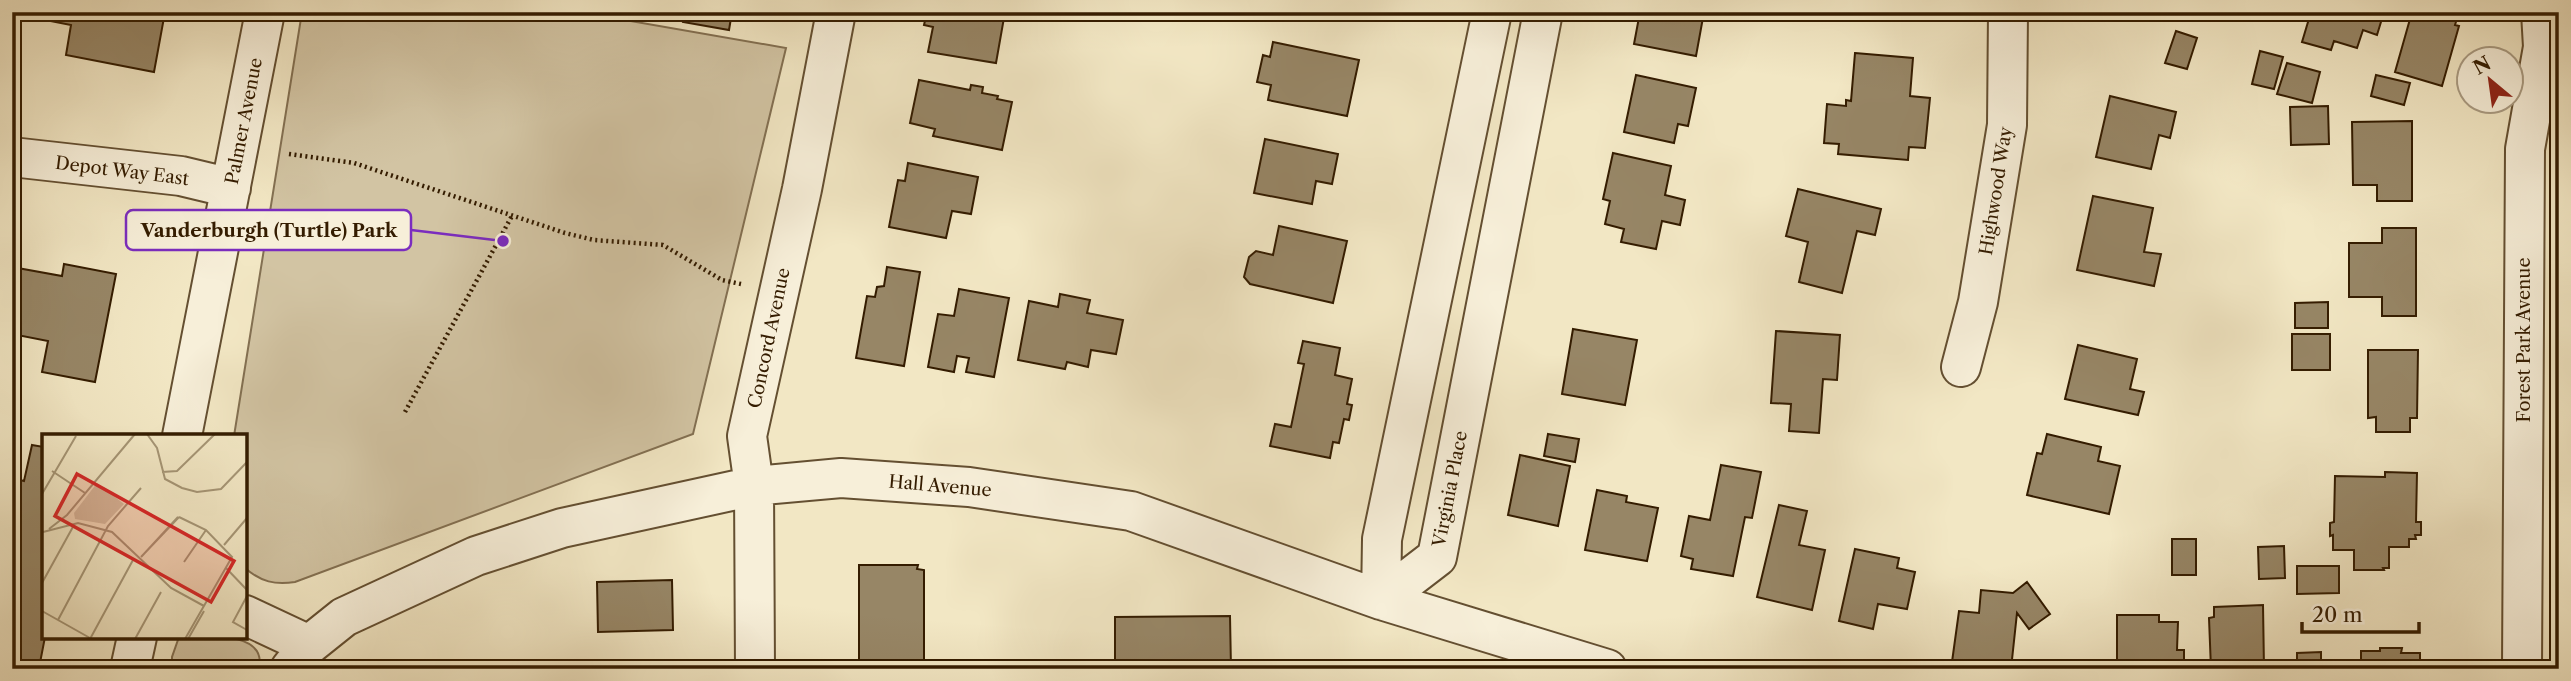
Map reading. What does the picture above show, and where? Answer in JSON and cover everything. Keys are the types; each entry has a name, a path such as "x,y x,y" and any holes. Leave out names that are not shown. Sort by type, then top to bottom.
{"street":[{"name":"Palmer Avenue","path":"182,434 265,12"},
{"name":"Concord Avenue","path":"755,669 754,486 747,436 802,189 836,12"},
{"path":"1381,600 1382,538 1492,12"},
{"name":"Virginia Place","path":"1381,600 1437,557 1543,12"},
{"name":"Highwood Way","path":"1961,367 1978,302 2007,125 2008,12"},
{"name":"Forest Park Avenue","path":"2522,669 2542,154 2541,12"},
{"name":"Depot Way East","path":"12,157 181,177 231,188"},
{"name":"Hall Avenue","path":"303,661 344,617 477,555 562,528 754,486 841,478 969,487 1131,511 1381,600 1607,669"},
{"path":"247,617 303,661"},
{"path":"130,669 137,639"}],"path":[{"path":"289,154 354,163 389,173 439,193 513,214 565,233 594,240 663,245 722,280 779,292"},
{"path":"405,412 513,214"}],"shaded area":[{"path":"302,12 579,12 786,48 693,434 295,582 281,583 257,577 247,570 247,434 234,434"},
{"path":"178,639 235,639 254,647 259,656 259,669 172,669 172,657"}],"building":[{"path":"12,12 165,12 154,72 66,55 71,25 15,14 12,27"},
{"path":"685,12 732,12 729,30 683,22"},
{"path":"927,12 1005,12 996,63 928,52 933,27 924,25"},
{"path":"1640,12 1704,12 1696,56 1634,44"},
{"path":"1920,12 1959,12 1959,21 1920,21"},
{"path":"2249,12 2281,12 2279,20"},
{"path":"2311,12 2384,12 2377,35 2363,30 2357,48 2334,41 2331,50 2302,42"},
{"path":"2412,12 2459,12 2455,25 2459,26 2442,86 2395,72"},
{"path":"2176,31 2197,38 2187,69 2165,63"},
{"path":"1273,42 1359,60 1347,116 1268,100 1271,85 1257,82 1263,55 1270,57"},
{"path":"2260,51 2283,57 2274,89 2252,84"},
{"path":"1855,53 1913,58 1910,96 1930,98 1925,148 1909,147 1908,160 1838,154 1839,144 1824,143 1827,104 1846,106 1846,100 1851,101"},
{"path":"2287,63 2320,72 2312,103 2277,94"},
{"path":"1636,75 1696,88 1688,126 1678,124 1674,143 1624,132"},
{"path":"2376,75 2410,83 2404,105 2371,96"},
{"path":"919,80 970,90 971,85 983,87 982,93 1012,102 1002,150 933,136 935,129 910,123"},
{"path":"2110,96 2176,112 2170,138 2159,135 2151,169 2096,157"},
{"path":"2328,106 2329,144 2291,145 2290,107"},
{"path":"2412,121 2412,201 2377,201 2377,185 2353,185 2352,122"},
{"path":"1265,139 1338,154 1332,184 1316,181 1312,204 1254,193"},
{"path":"1613,153 1671,166 1665,195 1685,200 1680,225 1662,221 1656,249 1621,242 1624,229 1605,224 1610,201 1603,199"},
{"path":"908,163 978,177 971,214 952,211 946,238 889,227 898,180 905,181"},
{"path":"1798,189 1881,209 1875,235 1857,231 1842,293 1799,282 1808,242 1786,236"},
{"path":"2093,196 2153,208 2144,252 2161,254 2154,286 2077,270"},
{"path":"1279,226 1347,241 1333,303 1250,284 1244,277 1249,257 1256,251 1273,255"},
{"path":"2382,228 2416,228 2416,316 2382,316 2382,297 2349,297 2349,243 2382,243"},
{"path":"64,264 116,274 95,382 42,372 48,341 12,334 12,267 62,276"},
{"path":"887,267 920,272 904,366 856,358 867,296 875,297 877,287 884,286"},
{"path":"959,289 1009,298 994,377 966,372 969,358 957,356 954,372 928,367 938,314 954,316"},
{"path":"1060,294 1090,300 1087,313 1123,320 1116,354 1091,350 1088,367 1067,362 1065,369 1018,360 1029,301 1058,307"},
{"path":"2328,302 2328,328 2295,328 2295,303"},
{"path":"1573,329 1637,340 1625,405 1562,394"},
{"path":"1776,331 1840,335 1837,380 1823,379 1819,433 1789,431 1791,404 1771,403"},
{"path":"2292,334 2330,334 2330,370 2292,370"},
{"path":"1303,341 1340,348 1335,375 1352,379 1347,404 1352,405 1349,420 1344,419 1339,443 1333,442 1330,458 1270,446 1275,424 1291,427 1304,364 1298,363"},
{"path":"2078,345 2137,359 2130,389 2144,392 2138,415 2065,399"},
{"path":"2368,350 2418,350 2417,418 2410,418 2410,432 2376,432 2376,417 2368,418"},
{"path":"1548,434 1579,439 1575,462 1544,456"},
{"path":"2047,434 2101,447 2098,461 2120,466 2109,514 2027,495 2037,453 2042,454"},
{"path":"32,445 42,447 42,639 45,639 39,668 12,662 12,478 24,481"},
{"path":"1520,455 1570,466 1558,526 1508,515"},
{"path":"1721,465 1761,472 1752,518 1745,517 1733,576 1691,569 1693,559 1681,556 1689,516 1710,520"},
{"path":"2385,472 2417,473 2416,522 2421,522 2421,535 2415,535 2416,539 2409,539 2409,547 2389,547 2389,568 2354,570 2354,550 2333,550 2333,535 2330,536 2330,523 2334,522 2335,476 2385,477"},
{"path":"1597,490 1627,496 1626,502 1658,508 1647,561 1585,550"},
{"path":"1779,505 1807,511 1799,545 1825,550 1812,610 1757,597"},
{"path":"2172,539 2196,539 2196,575 2172,575"},
{"path":"2284,546 2285,578 2259,579 2258,547"},
{"path":"1855,549 1899,558 1897,568 1915,572 1907,609 1878,604 1873,629 1839,621"},
{"path":"859,565 918,565 917,569 924,570 924,668 859,668"},
{"path":"2297,566 2339,566 2339,593 2297,594"},
{"path":"672,580 673,630 598,632 597,582"},
{"path":"2027,582 2050,614 2029,629 2017,613 2011,669 1952,662 1959,611 1979,613 1981,590 2013,593"},
{"path":"2263,605 2264,669 2211,669 2209,618 2214,617 2214,607"},
{"path":"2117,615 2159,615 2159,622 2178,622 2177,650 2184,650 2184,669 2117,669"},
{"path":"1230,616 1231,669 1115,669 1115,617"},
{"path":"2380,648 2402,648 2401,653 2420,653 2420,665 2414,665 2414,669 2361,669 2361,651 2380,651"},
{"path":"2321,652 2321,669 2297,669 2297,653"},
{"path":"673,661 673,669 599,669 599,662"}],"place":[{"name":"Vanderburgh (Turtle) Park","path":"503,241"}]}
